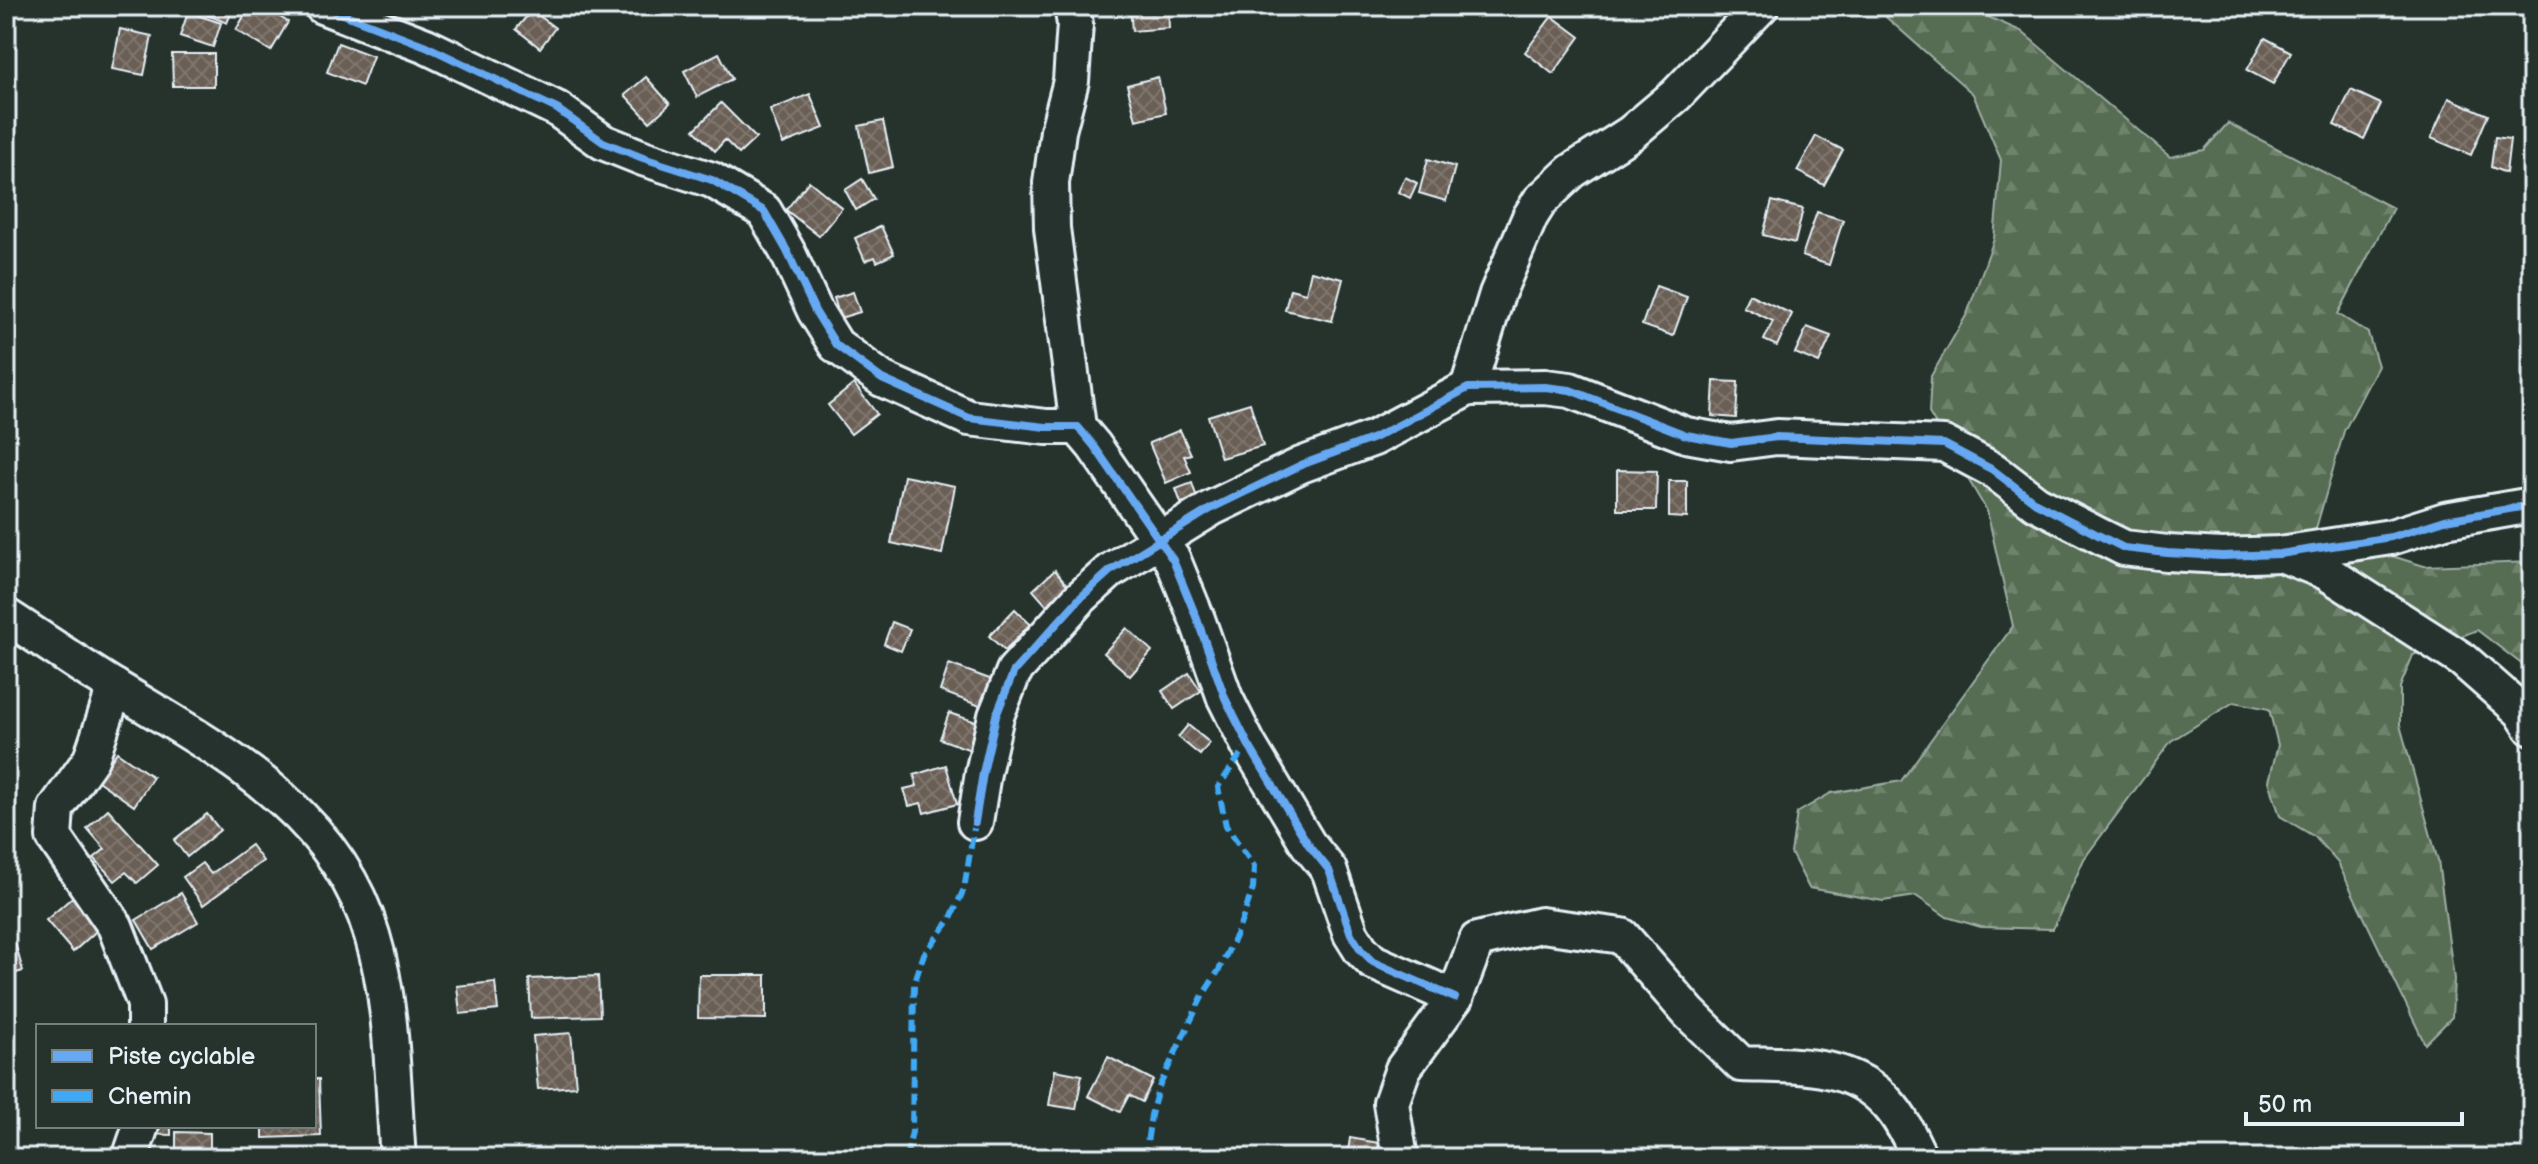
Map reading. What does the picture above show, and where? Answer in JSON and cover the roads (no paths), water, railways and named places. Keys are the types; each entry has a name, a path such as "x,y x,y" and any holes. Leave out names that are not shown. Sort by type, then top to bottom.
{"street":[{"path":"322,6 426,46 557,109 603,142 712,180 764,211 815,311 836,345 882,379 969,418 1046,427 1078,427"},
{"path":"1072,6 1075,24 1071,81 1058,131 1051,183 1052,228 1078,427 1173,560 1225,698 1248,744 1308,844 1329,870 1351,934 1361,950 1373,962 1455,998"},
{"path":"1468,388 1497,294 1540,201 1572,171 1631,133 1676,95 1761,6"},
{"path":"975,822 996,716 1014,671 1079,599 1110,571 1212,508 1301,465 1374,438 1468,388 1545,387 1570,390 1686,435 1731,443 1777,437 1944,444 1993,470 2036,503 2124,548 2222,556 2280,554 2391,537 2445,520 2532,505"},
{"path":"2280,554 2326,572 2463,660 2521,711 2532,728"},
{"path":"6,616 222,752 279,795 315,829 348,878 372,933 389,1011 398,1158"},
{"path":"115,687 91,759 56,808 54,837 115,926 145,1004 145,1024"},
{"path":"1400,1158 1391,1103 1403,1069 1455,998 1477,940 1541,925 1622,936 1689,1013 1741,1064 1819,1067 1862,1080 1889,1104 1920,1158"},
{"path":"130,1158 140,1128"}]}
